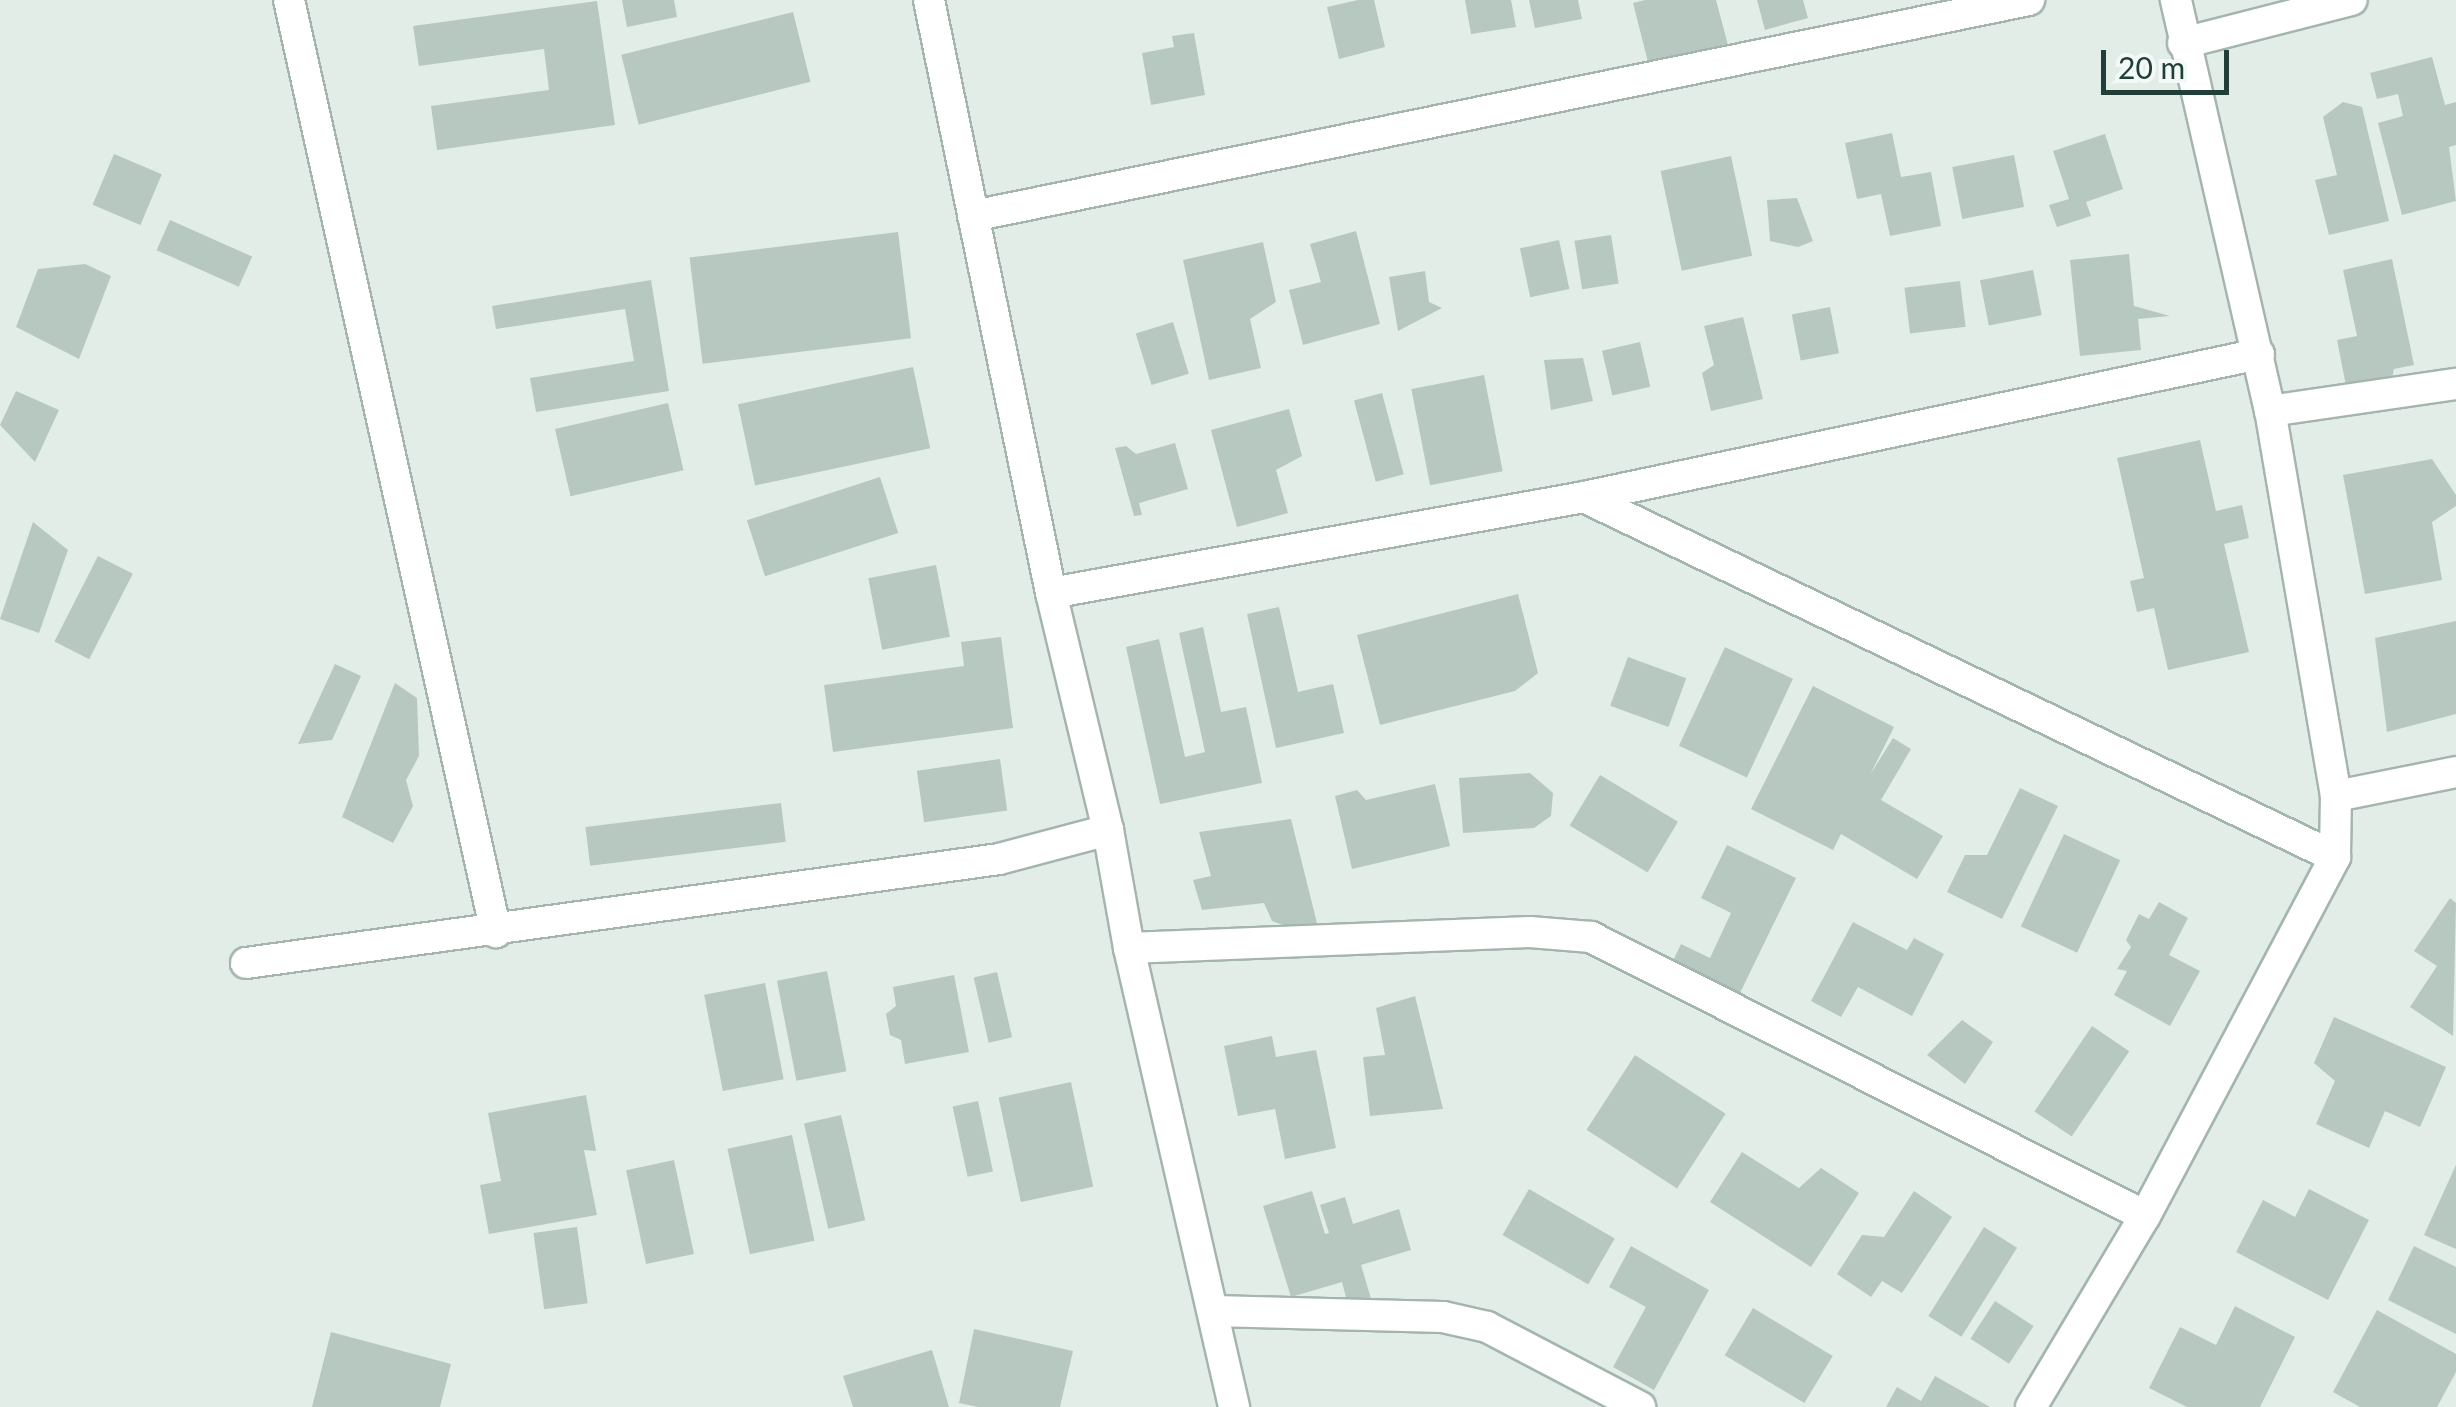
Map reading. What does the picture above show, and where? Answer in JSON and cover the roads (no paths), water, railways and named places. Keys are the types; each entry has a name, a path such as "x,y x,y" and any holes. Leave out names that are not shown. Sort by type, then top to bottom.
{"street":[{"path":"290,0 496,932"},
{"path":"929,0 1052,592 1108,830 1129,948 1234,1407"},
{"path":"973,216 2029,0"},
{"path":"2031,1407 2145,1216 2336,857 2336,796 2270,411 2176,0"},
{"path":"2183,43 2352,0"},
{"path":"1052,592 1584,496 2259,354"},
{"path":"2270,411 2456,384"},
{"path":"1584,496 2336,857"},
{"path":"2336,796 2456,772"},
{"path":"246,963 496,932 999,859 1108,830"},
{"path":"1129,948 1530,932 1591,937 2145,1216"},
{"path":"1214,1310 1443,1317 1487,1327 1640,1407"}]}
